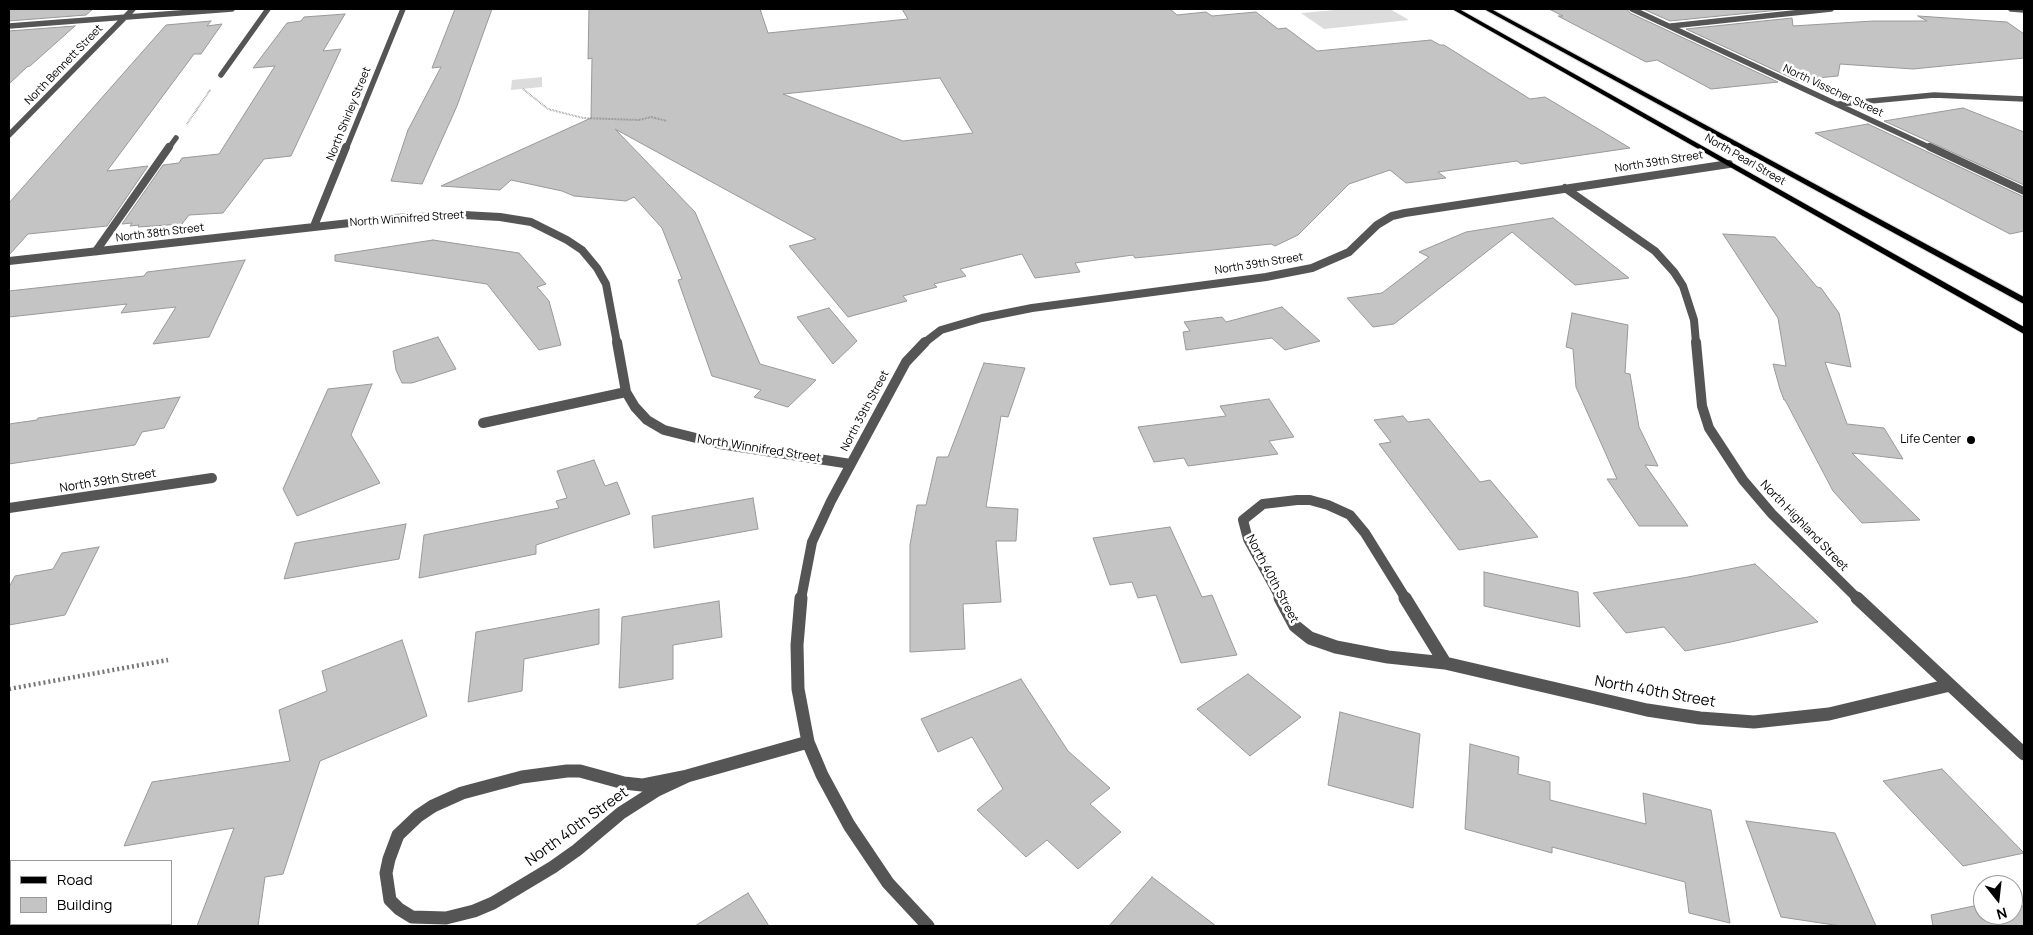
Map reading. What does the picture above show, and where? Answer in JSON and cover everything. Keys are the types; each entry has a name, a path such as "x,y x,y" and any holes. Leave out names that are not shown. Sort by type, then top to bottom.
{"main road":[{"name":"North Pearl Street","path":"1455,9 2024,331"},
{"name":"North Pearl Street","path":"1487,9 2024,301"}],"street":[{"name":"North Bennett Street","path":"9,135 133,9"},
{"path":"9,26 232,9"},
{"path":"221,75 268,9"},
{"name":"North Shirley Street","path":"314,226 403,9"},
{"name":"North Visscher Street","path":"1632,9 2024,191"},
{"path":"1670,26 1831,9"},
{"path":"2011,9 2024,10"},
{"path":"1838,104 1934,95 1979,95 2024,99"},
{"path":"96,251 176,138"},
{"name":"North 39th Street","path":"851,464 906,362 924,343 941,330 982,318 1032,308 1266,277 1312,268 1349,252 1376,225 1392,216 1420,210 1729,164"},
{"name":"North Highland Street","path":"1566,188 1655,251 1669,266 1682,286 1694,320 1702,406 1709,428 1743,480 1772,514 1831,574 2024,754"},
{"name":"North Winnifred Street","path":"314,226 395,218 464,215 500,217 531,222 549,230 582,250 598,268 606,284 626,392 635,407 647,420 664,430 720,444 851,464"},
{"name":"North 38th Street","path":"9,261 314,226"},
{"path":"483,422 626,392"},
{"path":"851,464 812,542 800,602 797,645 798,689 802,718 808,742 822,775 849,825 888,883 928,926"},
{"name":"North 39th Street","path":"9,508 212,478"},
{"name":"North 40th Street","path":"1445,663 1365,534 1350,515 1328,505 1310,500 1296,500 1262,504 1243,520 1248,539 1295,626 1310,638 1336,647 1388,657 1445,663 1647,710 1700,718 1754,722 1829,714 1950,685"},
{"name":"North 40th Street","path":"687,776 658,790 627,809 553,867 493,903 474,911 446,918 412,917 399,909 390,900 386,873 398,835 418,816 433,806 462,794 522,777 567,771 580,771 624,783 642,784 687,776 808,742"}],"path":[{"path":"176,138 221,75"},
{"path":"523,89 548,109 583,118 639,120 651,117 667,121"},
{"path":"9,688 168,660"}],"shaded area":[{"path":"1346,9 1390,9 1409,20 1324,29 1301,13"},
{"path":"542,77 542,87 511,90 512,80"}],"building":[{"path":"9,9 93,9 86,15 9,21"},
{"path":"455,9 492,9 457,106 422,184 391,181 408,130 441,67 432,68"},
{"path":"589,9 760,9 768,33 908,19 902,9 1170,9 1177,15 1206,12 1212,16 1256,12 1278,29 1286,28 1317,51 1431,40 1444,45 1530,99 1545,97 1630,148 1521,164 1517,161 1438,172 1446,178 1406,183 1390,170 1349,184 1298,235 1275,246 1271,244 1135,258 1133,255 1075,263 1080,272 1035,278 1022,254 960,269 966,276 934,284 937,287 903,296 907,301 848,317 789,246 816,239 615,129 695,212 760,364 816,380 788,407 754,397 761,390 712,376 678,280 682,279 662,228 634,197 626,201 574,196 562,191 511,180 500,190 441,186 591,118 592,58 588,59","holes":["940,78 973,133 903,141 783,94"]},
{"path":"1549,9 1627,9 1630,13 1778,82 1711,89 1657,60 1646,62 1558,16 1563,16"},
{"path":"1643,9 1789,9 1670,21"},
{"path":"345,14 323,51 341,49 291,156 264,159 223,213 189,215 182,224 138,227 139,225 130,226 132,223 122,224 163,165 179,163 182,158 219,154 275,66 253,68 287,23 301,21 304,17"},
{"path":"1918,16 2007,22 2024,34 2024,58 1913,69 1840,64 1838,76 1796,80 1686,29 1792,18 1793,26 1873,21 1927,21"},
{"path":"211,21 207,26 222,24 201,54 194,54 107,171 148,166 107,226 28,234 9,255 9,203 166,25"},
{"path":"75,26 27,67 9,84 9,31"},
{"path":"1963,108 2024,132 2024,185 1884,121"},
{"path":"1868,124 2024,197 2024,231 2010,234 1815,133"},
{"path":"1553,218 1629,278 1575,285 1512,232 1394,324 1373,327 1347,298 1382,293 1429,257 1419,252 1466,232"},
{"path":"1723,234 1775,237 1817,287 1821,288 1839,313 1851,367 1825,362 1847,424 1884,428 1903,459 1852,453 1920,520 1862,523 1833,491 1784,400 1780,389 1773,364 1786,366 1778,318"},
{"path":"433,240 519,253 546,284 537,287 549,301 561,345 539,350 487,284 335,261 335,255"},
{"path":"245,260 209,337 153,344 176,307 121,313 127,304 9,317 9,291 144,276 147,272"},
{"path":"1282,307 1320,341 1285,350 1272,338 1186,350 1183,332 1190,331 1184,322 1222,317 1226,322"},
{"path":"829,308 857,341 833,364 797,317"},
{"path":"1572,313 1628,325 1625,373 1630,374 1639,427 1658,466 1645,465 1688,526 1639,526 1607,479 1617,479 1576,387 1573,349 1566,347"},
{"path":"438,337 456,369 412,383 402,383 396,370 393,351"},
{"path":"984,363 1025,368 1008,417 1001,416 986,507 1018,509 1016,541 996,541 1001,602 963,604 965,649 910,652 910,545 917,505 926,505 937,457 948,457"},
{"path":"372,384 351,435 380,483 297,516 283,489 328,389"},
{"path":"180,397 164,428 142,432 135,445 9,464 9,424"},
{"path":"1269,399 1294,437 1269,441 1278,454 1188,466 1184,458 1154,462 1138,427 1226,416 1220,406"},
{"path":"1403,416 1408,422 1429,419 1480,482 1490,480 1538,537 1459,550 1379,444 1391,442 1374,420"},
{"path":"594,460 605,486 617,482 630,514 536,545 536,554 419,578 424,535 559,508 556,501 567,498 557,471"},
{"path":"753,498 758,529 654,548 652,516"},
{"path":"406,524 399,559 284,579 295,543"},
{"path":"1170,527 1202,597 1212,595 1237,655 1181,663 1156,595 1138,598 1132,582 1110,585 1093,538"},
{"path":"99,547 65,615 9,625 9,587 15,576 53,569 62,553"},
{"path":"1755,564 1818,622 1685,651 1664,627 1626,633 1593,593 1688,577"},
{"path":"1484,572 1578,592 1580,627 1484,606"},
{"path":"719,601 722,637 673,645 673,679 619,688 622,617"},
{"path":"599,609 599,644 524,659 522,691 468,702 476,632"},
{"path":"402,640 427,716 320,761 283,874 265,877 258,926 197,926 234,828 124,846 152,782 290,761 279,710 327,691 322,671"},
{"path":"1248,674 1301,717 1250,756 1197,709"},
{"path":"1021,679 1068,751 1110,788 1090,804 1121,832 1078,869 1047,840 1026,857 977,810 1003,789 972,737 938,752 921,719"},
{"path":"1340,712 1420,734 1413,808 1328,785"},
{"path":"1470,744 1519,757 1518,774 1550,782 1550,800 1646,824 1643,793 1711,810 1730,923 1689,913 1685,882 1552,847 1552,853 1465,829"},
{"path":"1942,769 2024,853 1963,866 1883,781"},
{"path":"1746,821 1835,833 1876,926 1841,926 1781,917"},
{"path":"1152,877 1216,926 1109,926"},
{"path":"748,893 769,926 695,926"},
{"path":"1973,906 1973,925 2023,925 2023,907 2024,926 1933,926 1931,915"}],"place":[{"name":"Life Center","path":"1971,440"}]}
